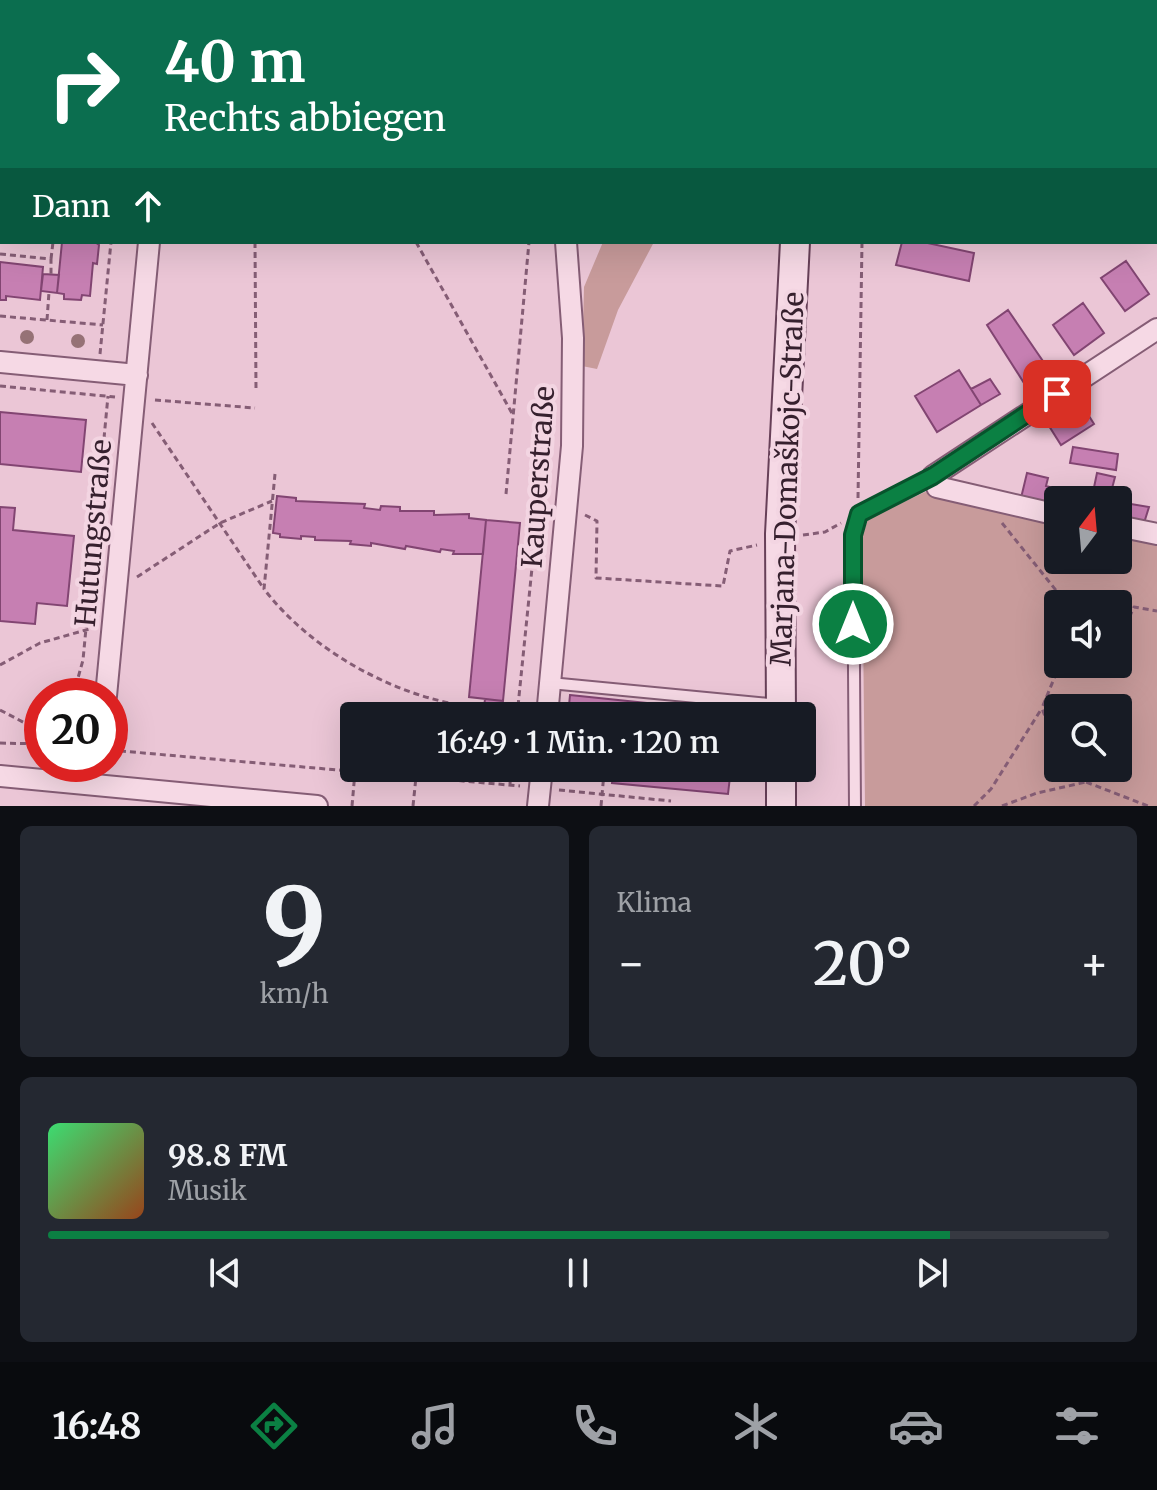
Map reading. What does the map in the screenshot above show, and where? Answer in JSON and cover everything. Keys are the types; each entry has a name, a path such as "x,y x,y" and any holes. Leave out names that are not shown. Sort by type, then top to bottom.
{"street":[{"name":"Hutungstraße","path":"108,678 149,244"},
{"name":"Kauperstraße","path":"548,702 572,446 573,338 566,244"},
{"name":"Marjana-Domaškojc-Straße","path":"781,702 780,540 795,244"},
{"path":"1044,512 937,487 933,476 1157,329"},
{"path":"0,362 137,375"},
{"path":"1132,529 1157,534"},
{"path":"0,776 24,776"},
{"path":"128,778 317,806"},
{"path":"781,782 781,806"}],"lane":[{"path":"855,806 853,535 859,514 933,476"},
{"path":"550,683 715,702"}],"path":[{"path":"51,275 53,244"},
{"path":"97,395 111,244"},
{"path":"255,244 256,390"},
{"path":"417,244 513,415"},
{"path":"506,494 529,244"},
{"path":"566,505 597,521 596,578 723,586 730,551 825,532 859,514 862,244"},
{"path":"0,254 51,259"},
{"path":"47,320 49,292"},
{"path":"0,316 103,325"},
{"path":"78,678 83,660 108,396"},
{"path":"134,398 282,613 314,640 365,670 411,691 458,702"},
{"path":"264,589 275,474"},
{"path":"518,702 539,499"},
{"path":"984,500 1056,590"},
{"path":"1132,611 1134,607 1157,611"},
{"path":"974,806 991,789 1042,708 1054,678"},
{"path":"1042,708 1044,714"},
{"path":"0,710 24,723"},
{"path":"0,743 24,744"},
{"path":"128,752 340,771"},
{"path":"352,806 354,782"},
{"path":"413,806 415,782"},
{"path":"475,782 671,801"},
{"path":"601,806 603,782"},
{"path":"1002,806 1037,793 1086,782 1136,804 1148,806"}],"shaded area":[{"path":"602,244 653,244 618,310 597,369 582,366 584,287"},
{"path":"925,492 1044,516 1044,574 1132,574 1132,535 1157,540 1157,806 865,806 862,537 868,519"}],"building":[{"path":"62,244 99,245 97,264 93,263 90,296 82,295 81,300 64,299 64,294 57,293"},
{"path":"901,244 932,244 974,253 969,281 896,265"},
{"path":"1126,261 1149,294 1125,311 1101,278"},
{"path":"0,262 43,267 40,300 6,296 6,300 0,300"},
{"path":"43,274 59,275 57,293 41,291"},
{"path":"1083,303 1104,333 1074,355 1053,325"},
{"path":"1008,310 1047,367 1024,383 987,325"},
{"path":"959,370 981,405 937,432 915,396"},
{"path":"990,379 1000,394 981,405 971,389"},
{"path":"1077,397 1094,424 1061,445 1044,418"},
{"path":"0,412 86,420 81,472 0,464"},
{"path":"1073,447 1118,454 1116,470 1070,463"},
{"path":"1027,473 1048,478 1044,486 1044,504 1021,498"},
{"path":"1097,473 1115,477 1113,486 1094,486"},
{"path":"277,496 296,498 296,501 365,504 364,508 380,510 381,506 400,507 400,511 434,511 434,515 469,514 469,518 486,520 483,554 453,554 454,551 441,549 440,552 406,546 405,549 371,543 371,546 350,544 351,541 315,540 315,537 280,537 280,534 273,533"},
{"path":"1132,504 1149,507 1144,523 1132,520"},
{"path":"0,507 15,508 13,530 74,536 67,606 37,603 35,624 0,621"},
{"path":"486,520 520,523 503,701 469,697"},
{"path":"570,695 637,702 569,702"},
{"path":"612,782 729,782 728,794"}],"route":[{"path":"853,624 853,535 859,514 933,476 1057,394"}]}
